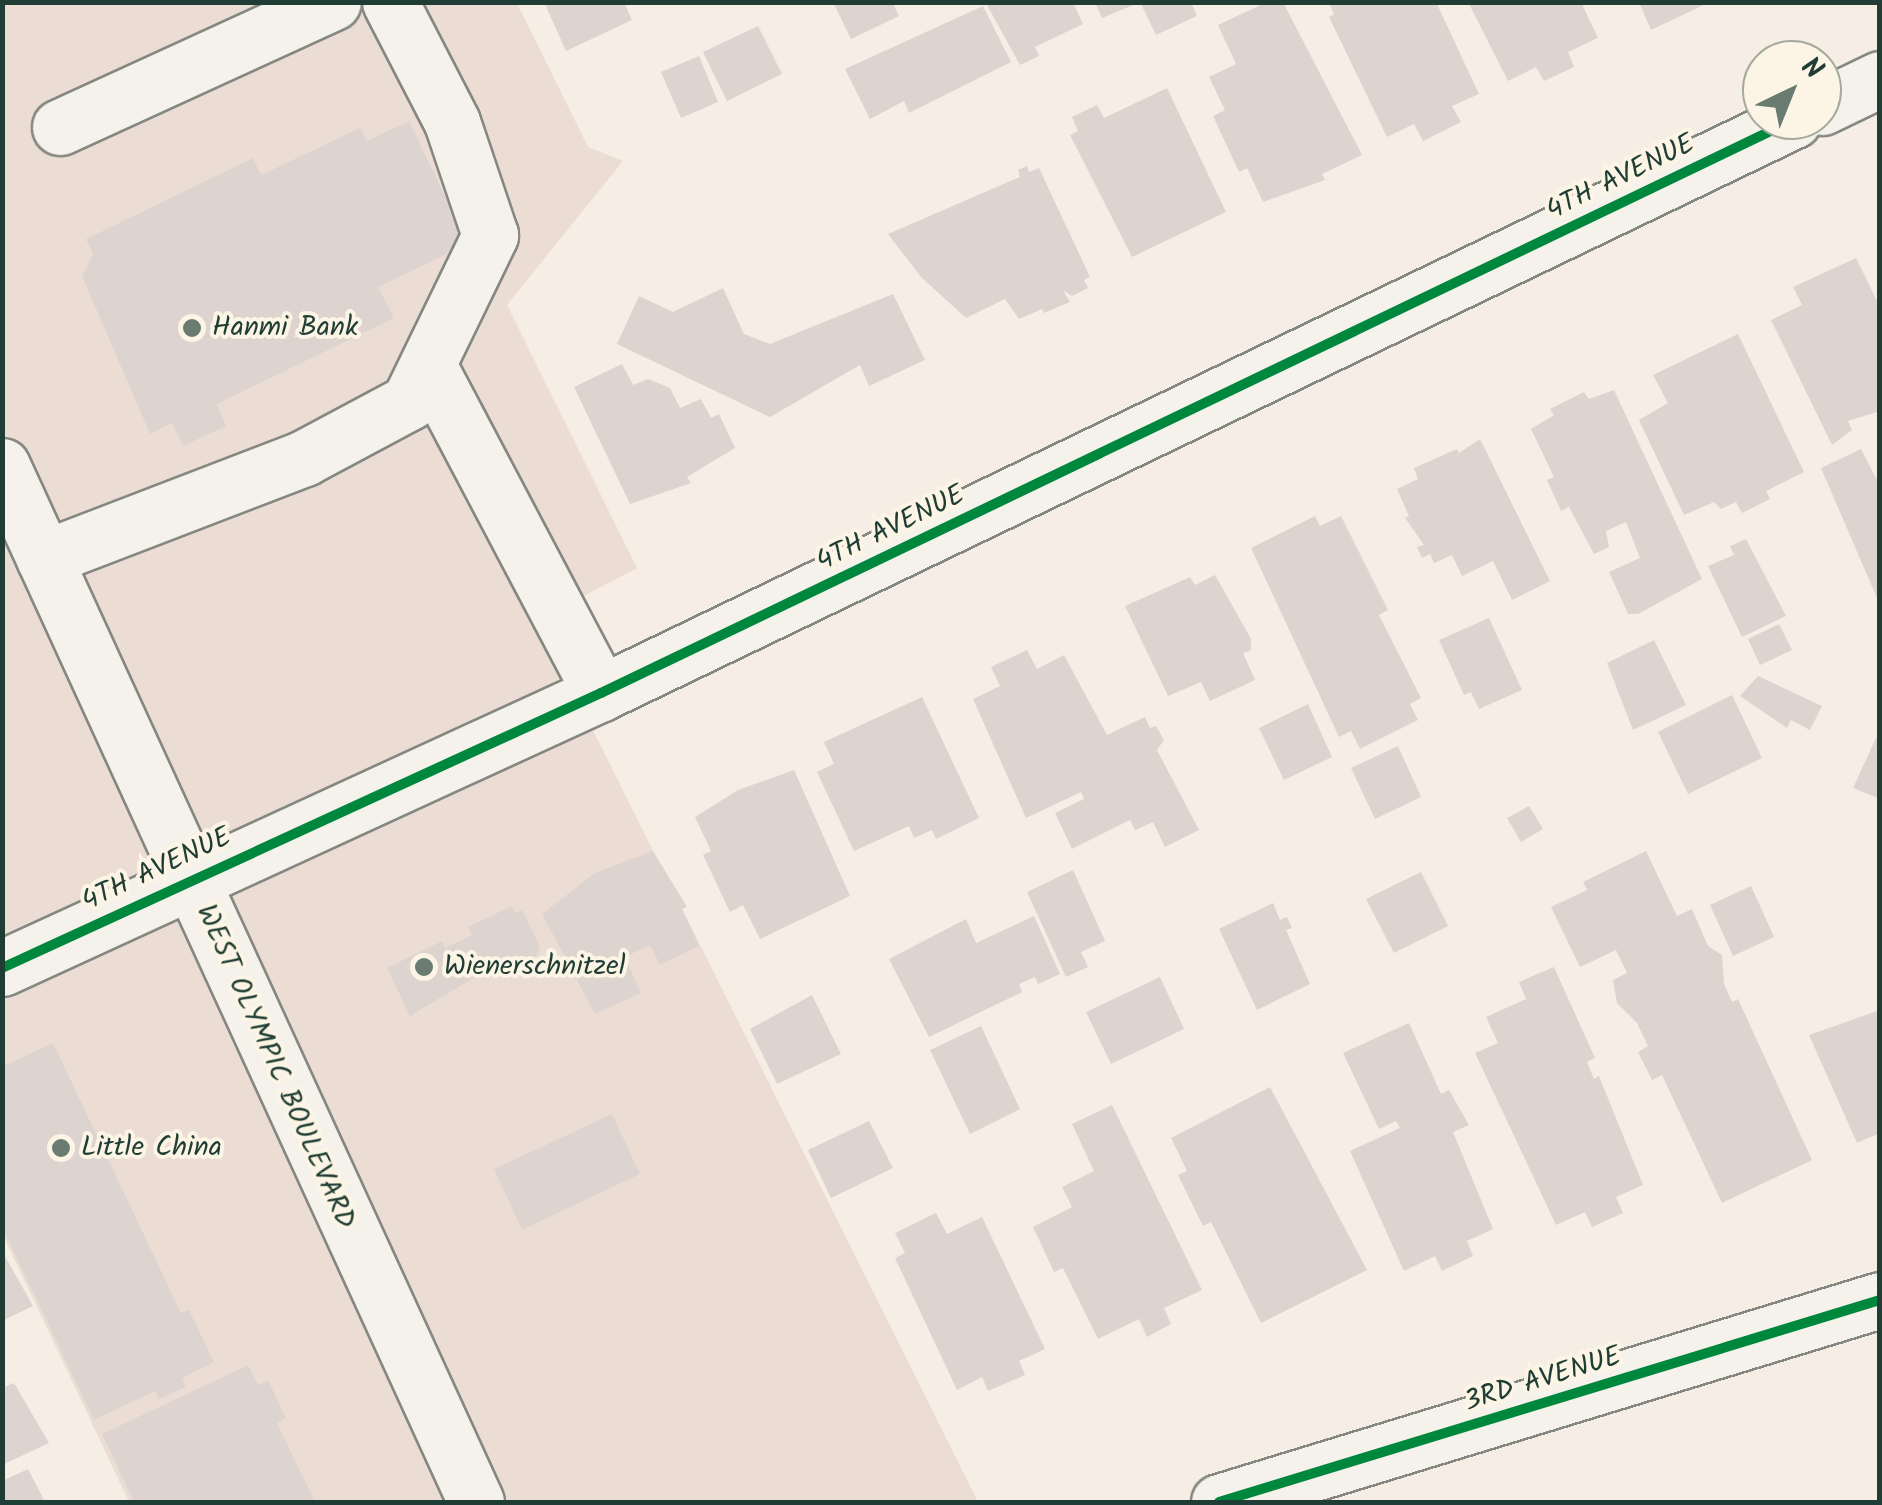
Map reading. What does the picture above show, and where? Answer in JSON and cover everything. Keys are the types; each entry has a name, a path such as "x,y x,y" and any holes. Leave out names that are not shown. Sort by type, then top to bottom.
{"street":[{"path":"60,127 333,2"},
{"path":"44,558 304,458 410,402 490,236 452,122 390,2"},
{"path":"1842,97 1880,79"},
{"name":"4TH AVENUE","path":"2,968 601,693 1752,140"},
{"path":"428,365 601,693"},
{"name":"WEST OLYMPIC BOULEVARD","path":"2,466 476,1502"},
{"name":"3RD AVENUE","path":"1220,1502 1880,1300"}],"shaded area":[{"path":"3,3 517,3 588,147 623,161 507,305 637,568 538,620 978,1502 129,1502 3,1235"}],"building":[{"path":"544,2 624,2 632,20 566,51"},
{"path":"833,2 892,2 899,16 851,39"},
{"path":"1073,2 1083,24 1035,47 1039,56 1020,65 987,5"},
{"path":"1095,2 1138,2 1138,3 1102,18"},
{"path":"1140,2 1191,2 1197,16 1156,35"},
{"path":"1267,2 1283,2 1362,155 1322,174 1325,180 1263,202 1247,168 1239,172 1213,116 1225,110 1209,77 1236,64 1218,25"},
{"path":"1329,2 1436,2 1479,94 1452,106 1461,122 1423,141 1414,124 1387,137 1329,17 1334,14"},
{"path":"1468,2 1581,2 1598,38 1568,52 1574,67 1544,81 1536,67 1508,81"},
{"path":"1639,2 1710,2 1651,30"},
{"path":"983,6 1011,62 909,113 904,101 870,119 845,69"},
{"path":"758,26 782,74 727,101 703,52"},
{"path":"699,56 718,102 681,118 661,72"},
{"path":"1167,88 1226,212 1132,257 1070,135 1078,131 1072,117 1097,105 1104,118"},
{"path":"409,121 468,244 378,287 394,318 217,404 226,426 183,446 172,423 150,434 82,276 93,254 86,239 253,158 261,175 360,128 367,141"},
{"path":"1027,166 1029,172 1039,168 1090,277 1084,280 1088,288 1072,296 1063,290 1070,302 1044,313 1042,309 1019,319 1005,299 966,318 921,277 888,234 1020,177 1018,170"},
{"path":"1856,258 1880,307 1880,411 1848,421 1852,430 1832,445 1771,320 1802,305 1793,287"},
{"path":"723,288 744,334 770,344 893,294 925,360 869,386 860,365 770,417 617,344 639,296 673,312"},
{"path":"1738,334 1804,472 1766,491 1770,499 1742,513 1736,502 1721,509 1714,502 1684,515 1639,420 1668,403 1653,375"},
{"path":"622,364 633,385 648,379 670,388 680,408 701,399 711,418 719,414 735,448 687,477 691,483 630,504 574,387"},
{"path":"1614,390 1702,579 1638,614 1628,614 1609,572 1640,558 1626,522 1606,531 1609,547 1594,554 1569,507 1561,511 1547,480 1554,477 1531,429 1554,415 1550,409 1584,392 1589,399"},
{"path":"1480,439 1550,581 1512,600 1493,561 1462,576 1452,555 1434,563 1430,554 1422,558 1417,547 1424,545 1405,518 1409,516 1397,489 1418,479 1414,468 1457,449 1459,453"},
{"path":"1861,449 1880,486 1877,598 1821,468"},
{"path":"1315,516 1320,526 1341,516 1388,610 1379,615 1421,698 1410,704 1418,720 1360,749 1351,731 1339,737 1251,548"},
{"path":"1746,539 1786,616 1742,637 1708,566 1734,555 1730,546"},
{"path":"1215,575 1251,639 1251,650 1243,653 1255,680 1210,701 1201,682 1168,696 1125,606 1190,577 1195,585"},
{"path":"1489,618 1522,690 1479,709 1471,692 1464,695 1439,640"},
{"path":"1779,624 1792,650 1760,665 1748,639"},
{"path":"1654,640 1686,705 1633,730 1607,663"},
{"path":"1027,650 1037,669 1064,655 1107,735 1145,717 1150,728 1156,726 1164,740 1157,750 1199,830 1165,847 1153,822 1135,830 1130,820 1072,849 1055,813 1084,799 1081,792 1026,818 973,699 1000,686 991,667"},
{"path":"1758,676 1822,706 1810,730 1791,720 1787,728 1740,696"},
{"path":"1732,695 1762,758 1688,794 1658,732"},
{"path":"922,697 979,818 936,839 932,830 914,838 909,826 854,851 817,772 834,764 824,742"},
{"path":"1308,704 1332,757 1284,780 1259,728"},
{"path":"1876,738 1880,740 1880,799 1853,788"},
{"path":"1398,746 1421,797 1375,819 1351,768"},
{"path":"794,770 850,896 760,939 743,905 730,912 703,855 711,851 695,817 738,790"},
{"path":"1529,806 1543,829 1521,842 1507,818"},
{"path":"653,851 687,907 682,909 699,946 660,965 650,945 625,957 641,993 595,1014 542,914 595,873"},
{"path":"1646,851 1677,916 1692,909 1708,946 1722,955 1724,984 1732,1002 1738,999 1812,1160 1722,1203 1662,1075 1652,1080 1638,1052 1648,1046 1637,1023 1617,1003 1613,980 1627,973 1616,950 1580,967 1551,907 1587,890 1583,882"},
{"path":"1073,870 1105,941 1081,952 1088,967 1066,977 1027,892"},
{"path":"1421,872 1448,926 1394,953 1366,899"},
{"path":"1751,886 1774,937 1733,956 1710,905"},
{"path":"1273,903 1280,920 1287,917 1292,928 1286,930 1310,984 1257,1010 1219,929"},
{"path":"512,906 515,913 522,910 540,947 536,956 491,977 487,970 410,1016 387,968 442,941 445,948 472,935 468,927"},
{"path":"1034,916 1060,974 1038,984 1035,977 1019,984 1022,992 929,1037 889,959 966,919 976,943"},
{"path":"1554,967 1595,1058 1587,1062 1594,1079 1599,1076 1643,1185 1616,1197 1623,1213 1592,1227 1585,1212 1556,1225 1475,1053 1498,1043 1486,1017 1526,999 1519,982"},
{"path":"1160,977 1184,1029 1111,1064 1086,1012"},
{"path":"812,995 841,1054 777,1084 750,1029"},
{"path":"1880,1010 1880,1133 1857,1143 1809,1035"},
{"path":"1409,1023 1441,1094 1449,1090 1469,1125 1453,1132 1493,1229 1467,1241 1473,1256 1442,1271 1435,1256 1404,1271 1350,1151 1400,1128 1396,1121 1379,1129 1343,1053"},
{"path":"981,1026 1020,1109 970,1134 930,1050"},
{"path":"53,1043 181,1313 189,1310 214,1362 182,1378 186,1387 159,1399 155,1391 94,1420 2,1227 2,1067"},
{"path":"1270,1087 1367,1270 1261,1323 1211,1222 1203,1226 1178,1175 1187,1171 1171,1138"},
{"path":"1112,1105 1202,1290 1164,1308 1171,1324 1147,1337 1139,1319 1098,1339 1063,1268 1054,1272 1033,1227 1072,1207 1062,1187 1094,1171 1072,1124"},
{"path":"612,1114 640,1174 522,1230 494,1169"},
{"path":"869,1121 893,1168 831,1198 808,1150"},
{"path":"936,1213 947,1234 982,1217 1045,1349 1019,1361 1025,1375 988,1391 982,1377 957,1390 895,1258 905,1253 895,1233"},
{"path":"2,1251 33,1306 2,1321"},
{"path":"248,1365 258,1385 268,1380 286,1418 277,1423 315,1502 134,1502 102,1434"},
{"path":"14,1383 49,1443 2,1465 2,1388"},
{"path":"28,1469 45,1502 2,1502 2,1481"}],"cycle path":[{"path":"2,968 601,693 1752,140"},
{"path":"1219,1502 1880,1300"}],"place":[{"name":"Hanmi Bank","path":"192,328"},
{"name":"Wienerschnitzel","path":"424,967"},
{"name":"Little China","path":"61,1148"}]}
